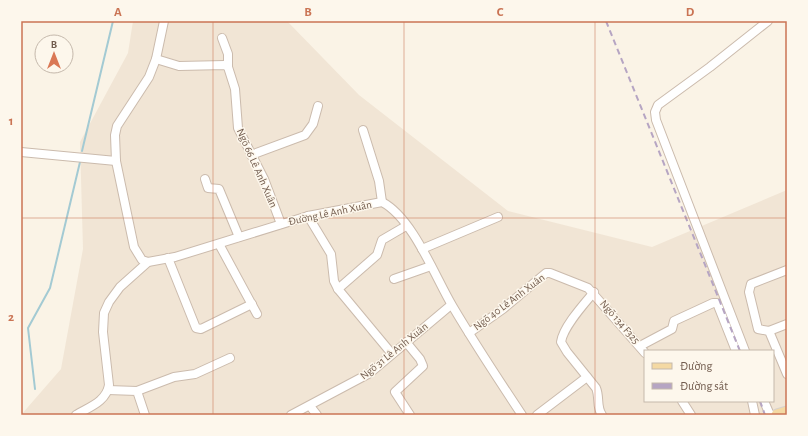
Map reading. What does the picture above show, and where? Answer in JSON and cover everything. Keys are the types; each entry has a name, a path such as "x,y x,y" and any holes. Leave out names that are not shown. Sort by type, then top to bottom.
{"main road":[{"path":"777,415 787,412"}],"street":[{"path":"76,415 102,399 108,390 103,332 104,313 109,302 120,287 148,262 142,260 134,247 116,161 115,135 117,126 146,83 156,59 164,21"},
{"path":"745,350 656,120 655,112 658,106 768,21"},
{"name":"Ngõ 66 Lê Anh Xuân","path":"222,38 228,54 228,67 235,89 238,128 264,179 281,224"},
{"path":"156,59 179,66 225,65 228,67"},
{"path":"251,155 305,135 313,124 318,106"},
{"path":"363,130 379,180 382,202"},
{"path":"21,152 116,161"},
{"path":"205,179 208,188 220,189 240,237"},
{"name":"Đường Lê Anh Xuân","path":"148,262 219,244 308,216 382,202 391,207 422,249 452,305 522,415"},
{"path":"308,216 331,254 334,281 338,289 392,354"},
{"path":"422,249 498,217"},
{"path":"338,289 377,255 382,240 406,226"},
{"path":"219,244 258,314"},
{"path":"168,258 196,328 201,329 252,304"},
{"path":"394,279 431,266"},
{"path":"787,270 751,284 749,287 758,329 769,331 787,324"},
{"name":"Ngõ 40 Lê Anh Xuân","path":"469,333 503,309 546,273 550,273 588,288 594,292"},
{"path":"594,292 577,313 563,334 561,342 586,377 596,388 599,395 599,410 602,415"},
{"name":"Ngõ 134 F325","path":"594,292 643,349"},
{"path":"643,349 672,329 674,321 713,303 717,303 736,350"},
{"name":"Ngõ 31 Lê Anh Xuân","path":"291,415 370,374 406,342 452,305"},
{"path":"769,331 787,374"},
{"path":"406,342 420,359 423,366 395,392 410,415"},
{"path":"108,390 137,391 174,376 195,374 230,358"},
{"path":"537,415 586,377"},
{"path":"137,391 146,415"},
{"path":"683,402 691,415"},
{"path":"752,402 754,415"},
{"path":"764,402 770,415"},
{"path":"310,406 317,415"}],"shaded area":[{"path":"133,21 287,21 359,95 508,211 652,247 787,190 787,415 21,415 61,369 83,249 80,142 128,53"}],"waterway":[{"path":"82,151 113,21"},
{"path":"35,389 28,328 50,288 80,162"}],"railway":[{"path":"606,21 740,350"},
{"path":"760,402 765,415"}]}
